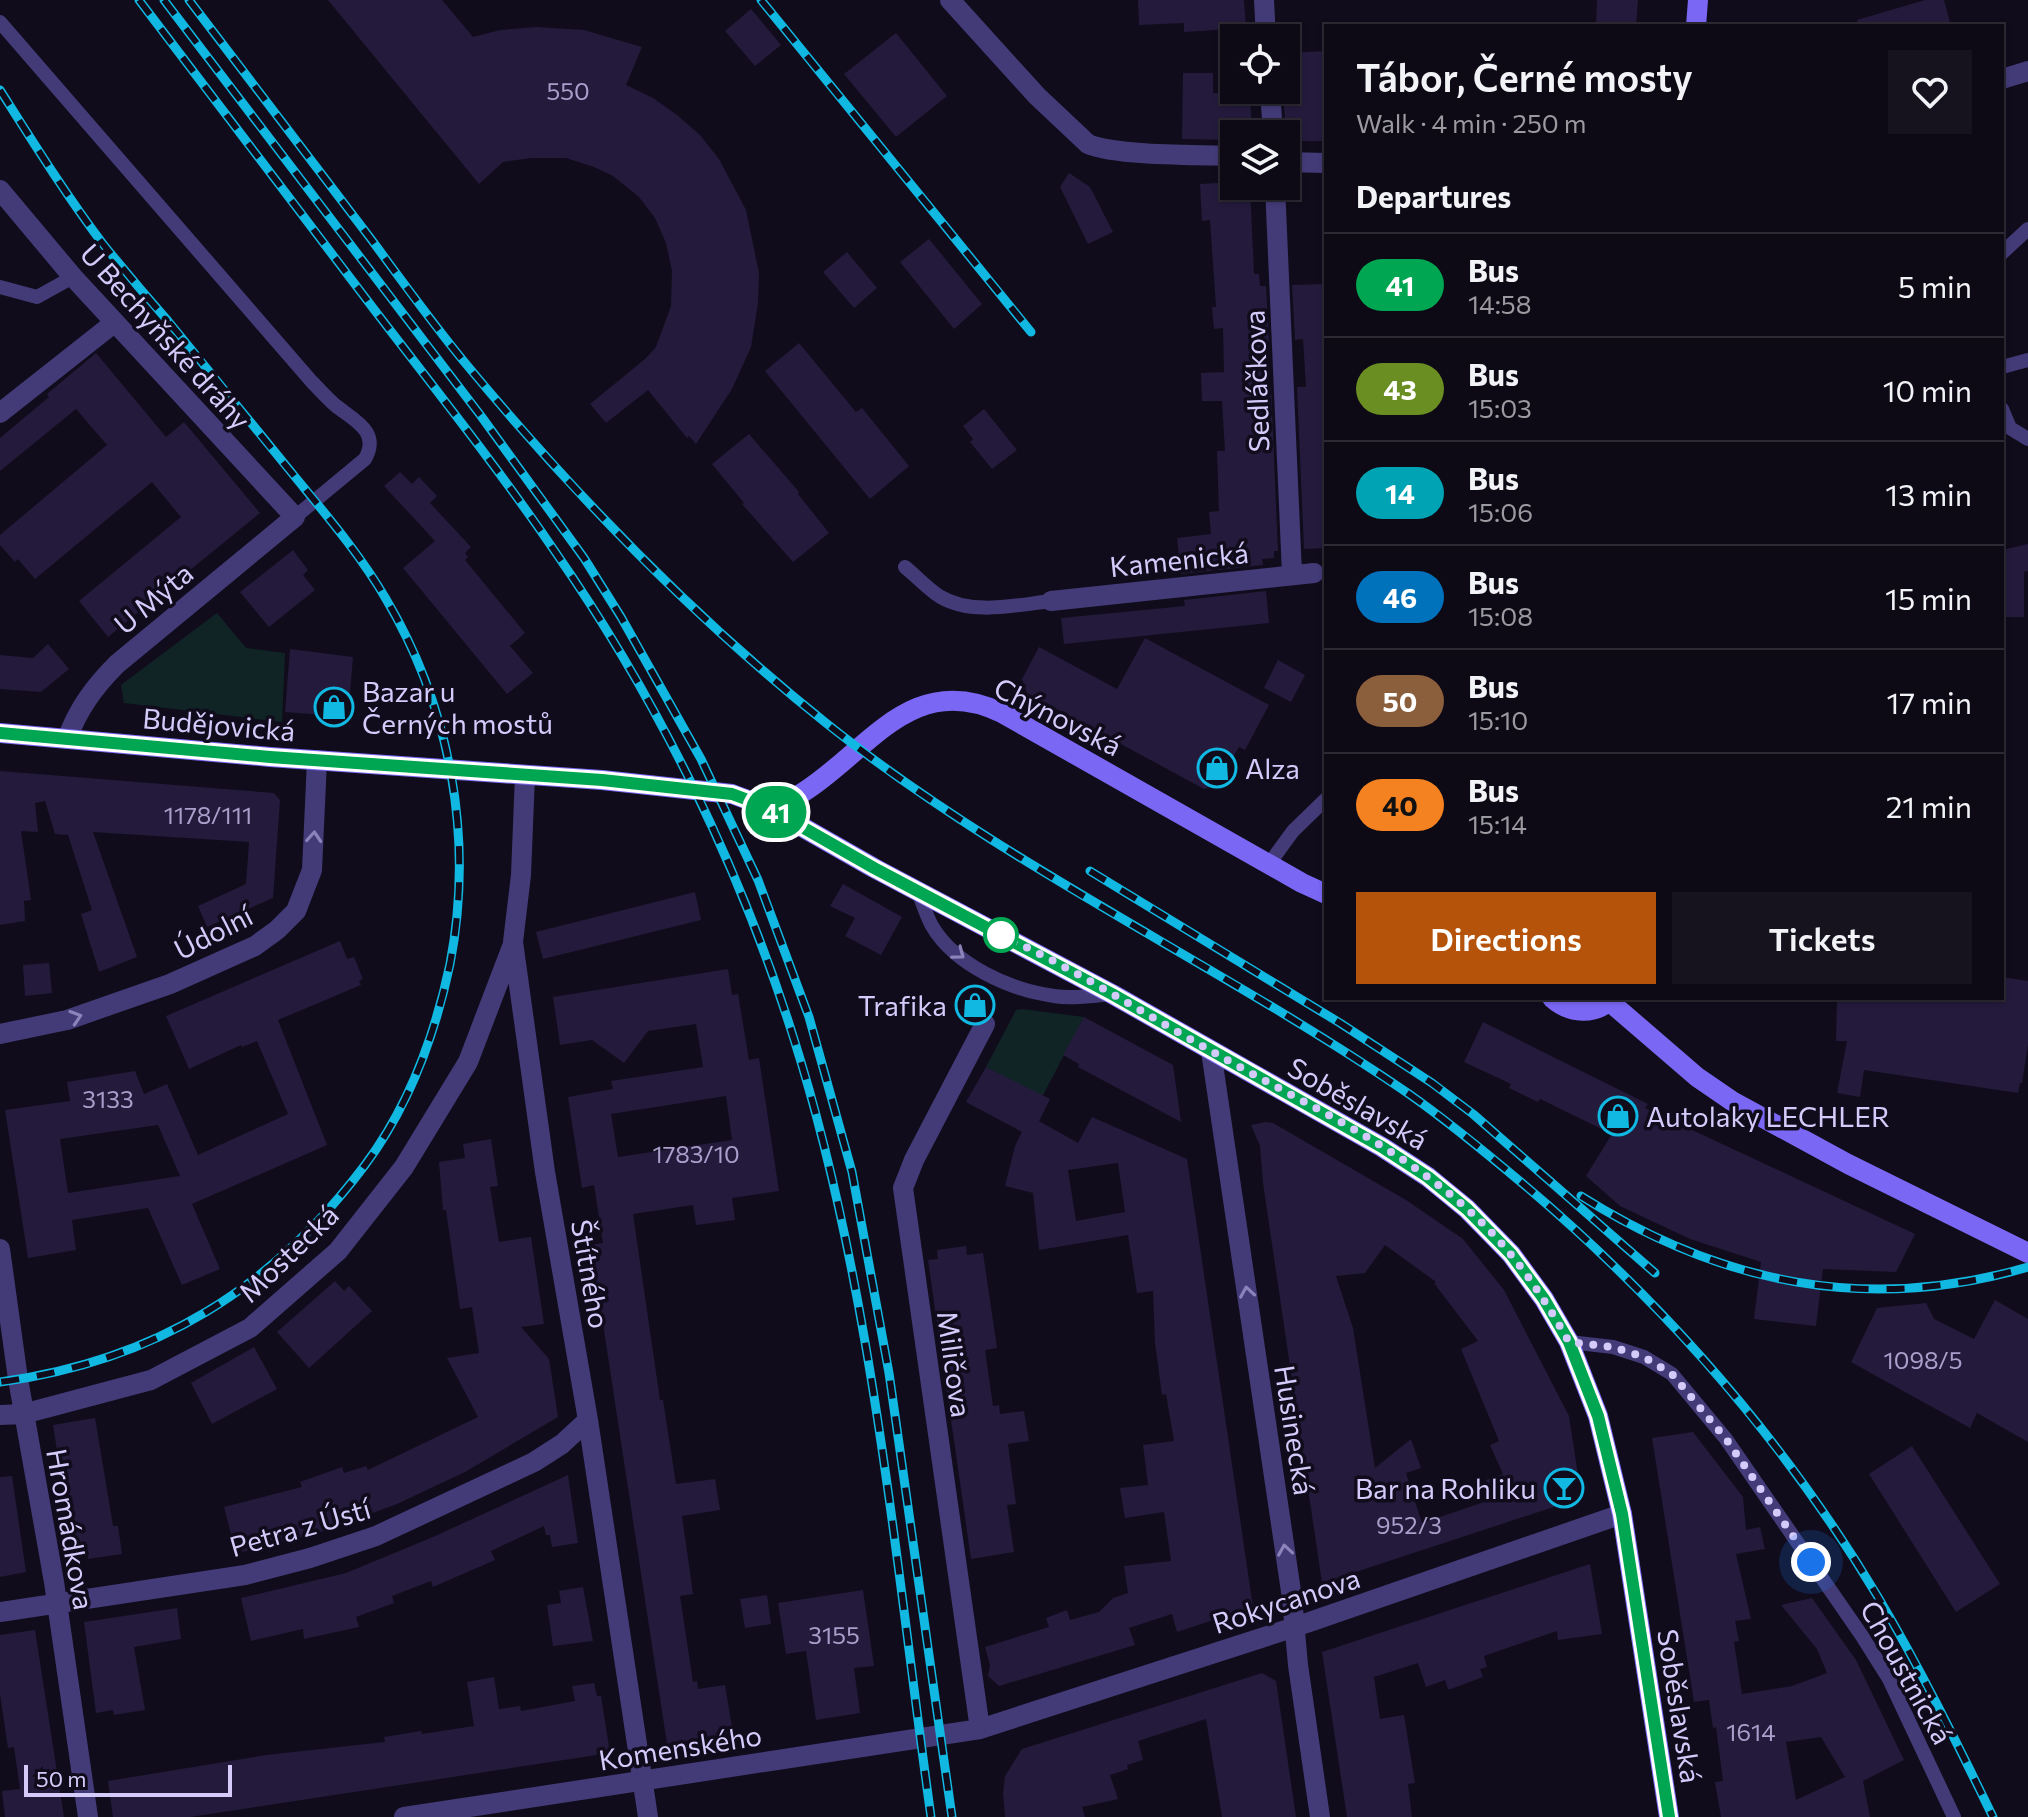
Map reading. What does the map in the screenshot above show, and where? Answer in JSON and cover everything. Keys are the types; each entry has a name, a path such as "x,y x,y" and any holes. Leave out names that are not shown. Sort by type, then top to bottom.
{"main road":[{"path":"1696,24 1698,0"},
{"name":"Chýnovská","path":"767,807 800,795 886,723 903,713 942,703 970,703 1002,713 1324,893"},
{"name":"Budějovická","path":"0,733 732,794 767,807"},
{"name":"Soběslavská","path":"767,807 1112,994 1382,1147 1428,1177 1467,1209 1511,1254 1544,1299 1569,1342 1598,1416 1622,1514 1669,1817"},
{"path":"1555,1000 1572,1010 1585,1012 1611,1000 1697,1077 1732,1101 1848,1164 2028,1253"}],"street":[{"path":"950,0 1037,96 1088,144 1096,148 1220,155"},
{"path":"1264,0 1265,24"},
{"path":"2004,78 2028,71"},
{"path":"1300,162 1324,163"},
{"name":"U Bechyňské dráhy","path":"0,190 114,323 295,517"},
{"name":"Sedláčkova","path":"1276,200 1292,574"},
{"path":"0,413 114,323"},
{"name":"U Mýta","path":"67,739 83,703 117,664 295,517"},
{"name":"Kamenická","path":"1051,601 1314,573"},
{"name":"Údolní","path":"0,1034 67,1020 170,984 255,946 277,930 296,911 312,870 317,760"},
{"name":"Štítného","path":"525,775 520,887 513,942 545,1172 588,1420 648,1817"},
{"name":"Mostecká","path":"0,1415 23,1414 151,1380 250,1328 338,1251 404,1167 468,1062 513,942"},
{"name":"Miličova","path":"972,1730 903,1188 914,1160 985,1024"},
{"name":"Husinecká","path":"1211,1051 1320,1817"},
{"name":"Hromádkova","path":"0,1249 7,1349 23,1414 56,1603 88,1817"},
{"name":"Petra z Ústí","path":"0,1612 245,1575 337,1549 376,1536 534,1462 562,1444 588,1420"},
{"name":"Rokycanova","path":"972,1730 1295,1627 1622,1514"},
{"name":"Komenského","path":"404,1817 972,1730"}],"lane":[{"path":"0,22 312,382 365,428 370,443 365,459 295,517"},
{"path":"2004,251 2028,229"},
{"path":"0,287 37,297 73,277"},
{"path":"2004,366 2028,360"},
{"path":"2004,414 2010,428 2028,439"},
{"path":"905,567 939,596 962,605 1001,607 1051,601"},
{"path":"1269,864 1293,831 1324,801"},
{"path":"918,890 932,926 954,953 986,972 1020,988 1055,996 1112,994"},
{"name":"Choustnická","path":"1569,1342 1613,1347 1644,1357 1672,1374 1726,1439 1889,1679 1954,1817"}],"green space":[{"path":"217,613 246,648 285,653 282,722 124,703 121,685"},
{"path":"1016,1010 1084,1017 1042,1097 986,1067"}],"building":[{"path":"328,0 442,0 473,37 500,30 536,27 584,30 642,47 626,85 653,98 677,115 700,135 719,159 746,210 759,273 751,347 732,389 696,444 689,436 687,438 648,390 606,423 590,404 656,347 671,306 672,271 666,243 655,218 639,197 613,176 566,158 503,162 479,184"},
{"path":"1138,0 1244,0 1246,24 1220,24 1220,30 1184,32 1184,23 1139,25"},
{"path":"1597,0 1638,0 1636,24 1596,24"},
{"path":"1925,0 1944,0 1950,24 1858,24 1857,20"},
{"path":"751,9 781,45 755,66 725,31"},
{"path":"896,33 947,96 896,137 844,74"},
{"path":"1324,51 1324,141 1300,141 1300,120 1285,120 1284,104 1300,104 1300,52"},
{"path":"1183,73 1213,73 1213,93 1220,93 1220,104 1250,104 1251,120 1220,120 1220,140 1182,139"},
{"path":"1069,173 1090,187 1113,232 1088,244 1060,187"},
{"path":"1220,183 1220,200 1251,200 1254,274 1259,274 1260,286 1266,286 1269,341 1261,341 1263,387 1271,387 1278,551 1274,551 1274,558 1262,559 1263,565 1181,574 1177,538 1211,534 1209,512 1219,511 1217,451 1225,451 1222,401 1202,401 1201,373 1224,372 1223,328 1214,329 1212,307 1216,307 1210,220 1202,221 1200,184"},
{"path":"929,239 982,304 954,329 900,262"},
{"path":"847,252 877,288 854,308 823,272"},
{"path":"1324,284 1324,548 1304,549 1297,387 1306,387 1303,339 1295,340 1292,285"},
{"path":"799,343 856,412 862,408 909,466 870,499 765,371"},
{"path":"96,353 166,437 184,422 260,513 108,637 79,601 181,517 152,482 35,579 18,559 15,562 0,545 0,535 107,445 76,409 0,471 0,438"},
{"path":"984,409 1017,450 992,469 970,442 973,439 963,426"},
{"path":"749,434 799,492 829,533 793,562 712,464"},
{"path":"400,472 412,484 419,477 437,496 430,503 471,547 465,553 468,557 465,560 525,633 510,646 533,673 507,694 403,568 435,541 384,486"},
{"path":"2028,544 2028,571 2024,572 2024,617 2004,617 2004,550"},
{"path":"293,550 308,570 303,575 315,590 269,627 240,592"},
{"path":"1266,591 1269,623 1064,644 1061,618 1185,606 1184,600"},
{"path":"1145,638 1269,705 1245,750 1239,747 1217,785 1204,789 1027,693 1022,679 1039,647 1117,689"},
{"path":"48,644 69,669 41,692 0,689 0,655 33,658"},
{"path":"290,649 353,657 348,717 285,712"},
{"path":"1278,660 1305,675 1291,702 1264,688"},
{"path":"0,771 274,793 280,800 273,898 207,927 198,906 246,884 249,842 93,832 137,957 99,972 81,914 92,910 68,835 55,834 45,801 35,803 38,832 21,831 31,900 24,901 25,921 0,925"},
{"path":"843,884 902,917 881,955 845,936 855,918 830,906"},
{"path":"695,892 701,920 543,959 536,932"},
{"path":"340,941 347,959 354,957 363,979 359,981 361,985 278,1020 327,1145 192,1204 220,1269 182,1285 148,1208 72,1220 76,1250 28,1258 5,1110 70,1101 67,1082 135,1071 144,1094 167,1084 198,1155 288,1114 257,1041 189,1069 166,1016","holes":["158,1125 180,1176 68,1193 60,1139"]},
{"path":"49,963 52,993 25,996 23,965"},
{"path":"728,969 732,995 738,994 749,1060 759,1058 779,1191 732,1198 735,1220 696,1225 693,1205 633,1214 660,1400 663,1400 676,1484 715,1479 720,1510 682,1516 693,1594 680,1596 693,1682 697,1681 698,1689 725,1685 733,1733 667,1744 591,1245 603,1243 594,1185 582,1188 568,1097 613,1089 611,1081 703,1067 696,1024 648,1031 624,1063 592,1040 560,1045 553,997","holes":["726,1096 732,1140 618,1157 611,1114"]},
{"path":"2004,977 2028,981 2028,1045 2018,1093 1864,1070 1860,1097 1837,1093 1847,1041 1836,1041 1837,1000 2004,1000"},
{"path":"1084,1017 1173,1065 1181,1122 1078,1067 1079,1064 1063,1055"},
{"path":"1483,1022 1648,1104 1645,1108 1915,1234 1896,1272 1823,1269 1816,1326 1754,1319 1761,1262 1690,1239 1620,1206 1586,1176 1612,1134 1540,1099 1538,1102 1509,1088 1511,1084 1464,1062"},
{"path":"986,1067 1050,1099 1039,1121 1078,1143 1092,1117 1187,1159 1253,1607 1177,1632 1172,1614 1129,1628 1135,1645 999,1686 988,1676 990,1665 985,1647 1049,1627 1046,1618 1067,1610 1070,1620 1099,1612 1113,1598 1128,1593 1124,1566 1171,1561 1164,1512 1125,1518 1120,1488 1148,1485 1143,1445 1174,1441 1166,1394 1162,1395 1155,1343 1153,1291 1137,1293 1128,1235 1039,1250 1033,1193 1005,1186 1015,1146 1022,1132 966,1102","holes":["1118,1163 1125,1212 1076,1221 1068,1170"]},
{"path":"1273,1123 1406,1200 1463,1239 1504,1290 1569,1416 1580,1488 1572,1501 1322,1583 1260,1146 1251,1125","holes":["1385,1245 1436,1282 1478,1341 1461,1349 1499,1441 1490,1445 1503,1474 1486,1480 1493,1499 1422,1523 1406,1473 1421,1468 1411,1439 1375,1468 1353,1328 1336,1276 1365,1273"]},
{"path":"491,1139 498,1186 490,1187 499,1242 531,1237 544,1324 521,1327 549,1359 558,1417 465,1472 397,1504 315,1534 242,1552 239,1536 232,1538 224,1507 302,1487 300,1482 342,1467 344,1473 366,1466 368,1470 478,1417 447,1358 479,1353 472,1307 460,1309 446,1210 443,1210 439,1162 465,1158 463,1144"},
{"path":"966,1246 967,1255 983,1253 997,1348 985,1350 993,1406 999,1405 1000,1414 1024,1411 1029,1441 1008,1444 1016,1504 1007,1505 1014,1552 971,1559 928,1260 938,1259 937,1250"},
{"path":"335,1281 344,1291 349,1286 372,1311 309,1368 277,1332"},
{"path":"1995,1300 2028,1319 2028,1442 1977,1413 1970,1428 1851,1362 1877,1308 1926,1303 1934,1319 1974,1339"},
{"path":"254,1347 277,1389 212,1424 191,1383"},
{"path":"95,1418 113,1526 118,1526 122,1554 88,1559 87,1552 73,1554 53,1425"},
{"path":"1693,1432 1743,1497 1746,1530 1760,1527 1765,1549 1736,1554 1751,1619 1735,1621 1739,1641 1734,1642 1742,1694 1792,1686 1827,1673 1817,1649 1781,1605 1812,1598 1856,1660 1904,1760 1863,1781 1870,1817 1721,1817 1715,1782 1723,1781 1716,1727 1713,1728 1709,1700 1694,1702 1652,1438","holes":["1821,1737 1845,1777 1796,1800 1786,1742"]},
{"path":"1912,1446 2000,1584 1956,1612 1869,1474"},
{"path":"568,1475 578,1543 552,1547 550,1535 546,1535 544,1526 491,1551 495,1560 433,1587 431,1581 392,1596 394,1603 356,1617 359,1627 304,1639 303,1629 251,1641 241,1598 346,1573"},
{"path":"12,1476 26,1572 0,1577 0,1477"},
{"path":"1590,1564 1602,1634 1558,1640 1557,1631 1484,1656 1487,1667 1480,1669 1483,1677 1451,1689 1448,1689 1445,1680 1426,1687 1418,1663 1374,1677 1380,1719 1404,1715 1415,1783 1408,1784 1412,1817 1347,1817 1322,1652"},
{"path":"583,1587 593,1641 553,1646 547,1605 561,1603 559,1591"},
{"path":"863,1590 874,1666 854,1668 860,1713 816,1720 806,1651 786,1654 778,1603"},
{"path":"767,1595 771,1624 745,1628 740,1599"},
{"path":"177,1608 181,1639 134,1647 145,1710 114,1715 113,1710 96,1713 84,1622"},
{"path":"35,1630 64,1817 5,1817 2,1791 20,1789 14,1747 8,1748 0,1694 0,1635"},
{"path":"1262,1673 1276,1681 1296,1817 1222,1817 1206,1719 1138,1741 1143,1760 1110,1775 1118,1799 1082,1807 1085,1817 1005,1817 1005,1776 1022,1749"},
{"path":"494,1677 499,1709 520,1706 521,1711 575,1701 572,1686 594,1683 597,1696 601,1696 610,1753 190,1817 113,1817 108,1781 266,1755 385,1742 384,1737 421,1731 422,1734 474,1726 467,1682"}],"railway":[{"path":"139,0 466,429 556,553 662,725 721,847 748,909 793,1036 843,1226 878,1423 931,1817"},
{"path":"164,0 481,416 584,558 701,759 758,880 809,1017 852,1172 889,1373 952,1817"},
{"path":"189,0 466,364 592,507 729,640 826,723 966,823 1263,1001 1409,1094 1522,1183 1623,1275 1671,1324 1761,1428 1841,1539 1909,1651 1993,1817"},
{"path":"761,0 1031,332"},
{"path":"0,90 103,244 332,522 386,599 427,685 441,730 451,776 459,870 457,917 450,964 428,1043 395,1119 365,1165 329,1209 291,1248 250,1283 206,1312 159,1337 109,1357 56,1372 0,1382"},
{"path":"1090,871 1340,1023 1432,1083 1473,1114 1655,1273"},
{"path":"1581,1196 1687,1251 1742,1270 1797,1282 1853,1288 1910,1288 1969,1281 2028,1267"}],"bus line":[{"name":"41","path":"0,733 270,757 602,780 732,794 767,807 874,868 1112,994 1382,1147 1428,1177 1467,1209 1511,1254 1544,1299 1569,1342 1598,1416 1622,1514 1669,1817"}],"place":[{"name":"Bazar u Černých mostů","path":"334,707"},
{"name":"Alza","path":"1217,768"},
{"name":"Trafika","path":"975,1005"},
{"name":"Autolaky LECHLER","path":"1618,1116"},
{"name":"Bar na Rohliku","path":"1564,1488"}],"route":[{"path":"1001,935 1112,994 1382,1147 1428,1177 1467,1209 1511,1254 1544,1299 1569,1342 1613,1347 1644,1357 1672,1374 1726,1439 1811,1562"}]}
